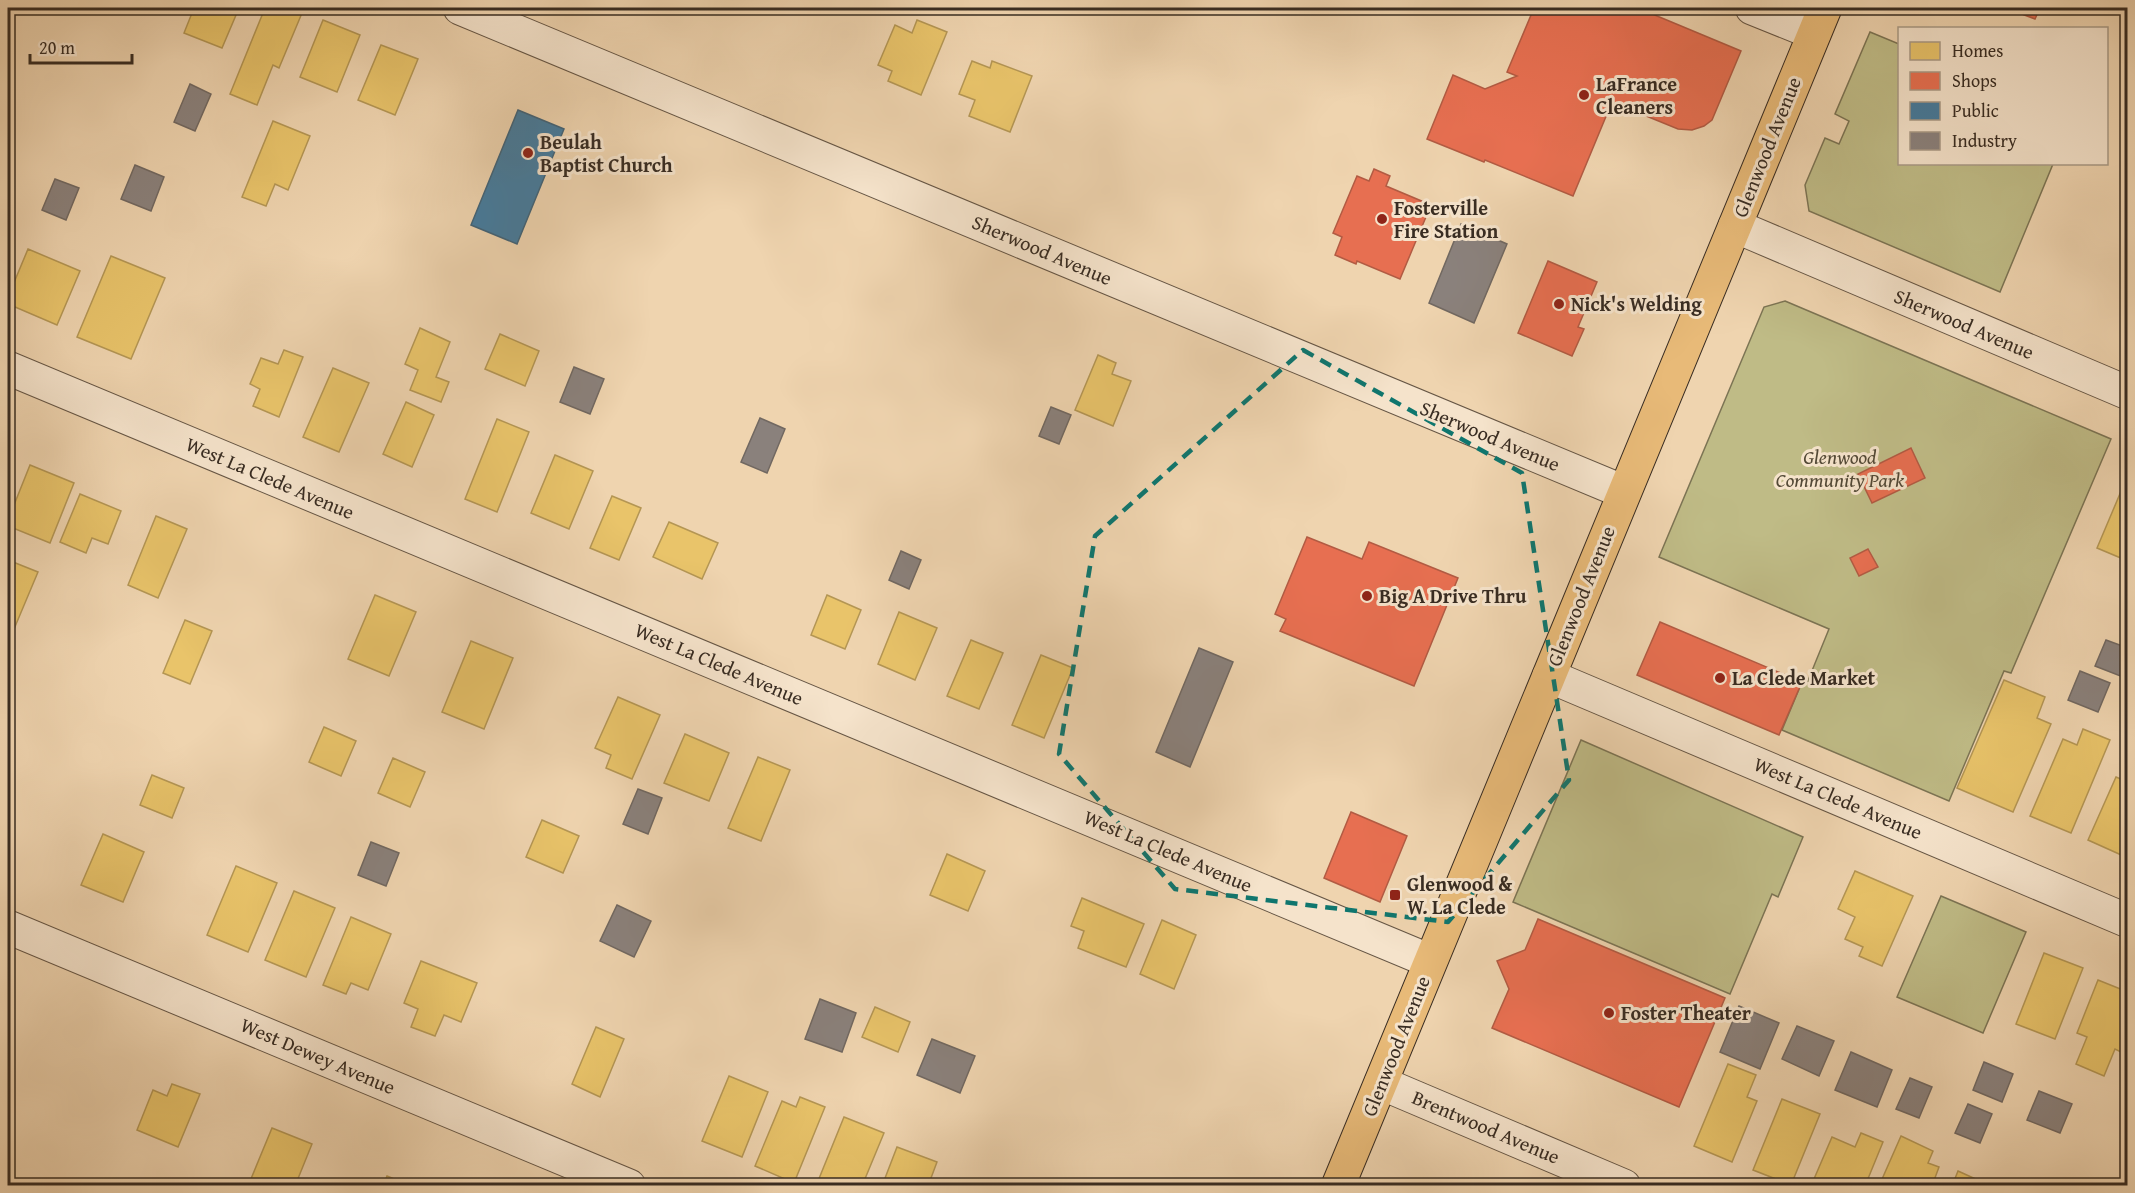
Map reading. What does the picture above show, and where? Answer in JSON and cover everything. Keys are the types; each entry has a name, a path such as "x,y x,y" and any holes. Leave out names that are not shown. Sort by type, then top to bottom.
{"main road":[{"name":"Glenwood Avenue","path":"1338,1185 1819,20"}],"street":[{"name":"Sherwood Avenue","path":"460,8 1624,492"},
{"path":"1752,8 1819,20"},
{"name":"Sherwood Avenue","path":"1735,226 2127,393"},
{"name":"West La Clede Avenue","path":"8,368 1430,961"},
{"name":"West La Clede Avenue","path":"1549,676 2127,921"},
{"name":"West Dewey Avenue","path":"8,927 629,1185"},
{"name":"Brentwood Avenue","path":"1381,1083 1624,1185"}],"highlighted area":[{"path":"1303,350 1522,473 1569,780 1448,922 1175,889 1059,754 1095,536"}],"green space":[{"path":"1870,32 1898,44 1898,165 2053,165 2000,292 1809,211 1805,185 1825,138 1839,144 1849,121 1835,114"},
{"name":"Glenwood Community Park","path":"1785,301 2111,439 2011,673 2004,671 1949,801 1782,730 1802,682 1807,683 1829,629 1659,557 1764,307"},
{"path":"1581,740 1803,837 1778,897 1772,894 1730,994 1513,902"},
{"path":"1941,896 2026,932 1983,1033 1897,997"}],"building: Homes":[{"path":"194,8 239,8 222,48 184,33"},
{"path":"265,8 289,8 302,13 279,68 273,65 257,105 230,94"},
{"path":"323,20 360,35 337,92 300,77"},
{"path":"917,20 947,32 921,95 888,81 892,71 878,65 895,25 912,33"},
{"path":"381,45 418,59 395,115 358,100"},
{"path":"972,61 990,68 992,61 1032,76 1010,132 969,116 975,100 959,94"},
{"path":"273,121 310,136 288,190 275,184 266,206 242,197"},
{"path":"28,249 80,271 57,325 8,304 8,297"},
{"path":"111,256 165,278 131,359 77,337"},
{"path":"420,328 450,342 436,377 449,382 441,402 410,390 418,370 405,364"},
{"path":"500,334 539,351 525,386 485,369"},
{"path":"284,350 303,357 279,417 253,406 260,389 250,384 261,358 278,364"},
{"path":"1098,355 1116,363 1112,374 1131,381 1113,426 1075,410"},
{"path":"333,368 369,383 339,452 303,437"},
{"path":"406,402 434,415 412,467 383,454"},
{"path":"497,419 529,432 497,512 465,499"},
{"path":"555,455 593,471 569,529 531,513"},
{"path":"30,465 74,483 50,543 8,526 8,520"},
{"path":"2122,489 2128,491 2128,561 2097,548"},
{"path":"80,494 121,511 108,544 92,538 86,553 60,542"},
{"path":"612,496 641,508 619,560 590,548"},
{"path":"156,516 187,529 158,598 128,585"},
{"path":"669,522 718,543 702,579 653,557"},
{"path":"8,560 38,572 9,641 8,640"},
{"path":"375,595 416,612 389,676 348,659"},
{"path":"827,595 861,610 845,649 811,635"},
{"path":"899,612 937,628 915,680 878,664"},
{"path":"185,620 212,631 190,684 163,673"},
{"path":"971,640 1003,653 979,709 947,696"},
{"path":"471,641 513,658 484,729 442,712"},
{"path":"1041,655 1073,668 1044,738 1012,725"},
{"path":"2004,680 2045,697 2037,718 2051,724 2013,812 1957,788"},
{"path":"618,697 660,715 632,779 606,768 611,755 595,748"},
{"path":"324,727 356,741 341,776 309,762"},
{"path":"2083,729 2110,740 2071,833 2030,816 2063,739 2077,745"},
{"path":"685,734 729,753 709,801 664,783"},
{"path":"758,757 790,770 761,841 728,828"},
{"path":"393,758 425,772 410,807 378,793"},
{"path":"152,775 184,788 172,818 140,805"},
{"path":"2116,777 2128,782 2128,858 2088,840"},
{"path":"542,820 579,836 563,873 526,857"},
{"path":"103,834 144,852 123,902 81,885"},
{"path":"947,854 985,871 968,911 930,895"},
{"path":"236,866 277,883 248,952 207,935"},
{"path":"1855,871 1913,896 1882,966 1859,956 1863,947 1845,939 1855,917 1838,909"},
{"path":"294,891 335,908 306,977 265,960"},
{"path":"1082,898 1144,924 1126,967 1078,948 1084,931 1071,926"},
{"path":"351,917 391,934 368,990 351,983 346,994 323,985"},
{"path":"1162,920 1196,935 1174,989 1140,974"},
{"path":"2044,953 2083,968 2055,1039 2016,1024"},
{"path":"421,961 477,983 461,1022 444,1015 435,1036 411,1027 418,1009 404,1003"},
{"path":"2098,980 2128,992 2128,1041 2123,1053 2115,1049 2104,1076 2076,1064 2087,1037 2077,1033"},
{"path":"875,1007 910,1022 898,1052 862,1037"},
{"path":"596,1027 624,1039 600,1097 572,1084"},
{"path":"1728,1064 1756,1075 1747,1097 1757,1101 1732,1162 1694,1146"},
{"path":"729,1076 768,1092 742,1157 702,1141"},
{"path":"172,1084 200,1094 178,1147 137,1130 153,1090 167,1096"},
{"path":"800,1097 825,1107 794,1183 755,1166 782,1101 796,1107"},
{"path":"1782,1099 1820,1114 1791,1185 1753,1170"},
{"path":"844,1117 884,1133 862,1186 816,1186"},
{"path":"272,1128 312,1144 295,1186 248,1186"},
{"path":"1861,1133 1883,1142 1865,1186 1811,1186 1832,1137 1855,1147"},
{"path":"1901,1136 1933,1151 1928,1163 1939,1167 1932,1186 1879,1186"},
{"path":"897,1147 937,1162 928,1186 882,1186"},
{"path":"1958,1171 1991,1186 1952,1186"},
{"path":"387,1176 411,1186 383,1186"}],"building: Shops":[{"name":"LaFrance Cleaners","path":"1534,8 1638,8 1741,51 1712,120 1704,126 1692,130 1678,129 1612,102 1573,196 1427,139 1453,75 1485,89 1517,76 1507,72"},
{"path":"2006,8 2040,8 2035,19"},
{"name":"Fosterville Fire Station","path":"1374,169 1390,176 1386,186 1431,205 1400,279 1357,261 1356,264 1335,255 1342,237 1333,233 1357,176 1369,181"},
{"name":"Nick's Welding","path":"1548,261 1597,282 1578,327 1584,329 1572,356 1518,333"},
{"path":"1911,448 1925,478 1872,503 1858,474"},
{"name":"Big A Drive Thru","path":"1307,537 1362,559 1369,542 1458,578 1414,686 1280,631 1286,619 1275,614"},
{"path":"1868,549 1878,567 1859,576 1850,558"},
{"name":"La Clede Market","path":"1660,622 1802,682 1779,735 1637,675"},
{"path":"1351,812 1407,836 1380,902 1324,878"},
{"name":"Foster Theater","path":"1538,919 1725,998 1679,1107 1492,1028 1509,989 1497,961 1525,950"}],"building: Public":[{"name":"Beulah Baptist Church","path":"518,110 564,129 517,244 471,225"}],"building: Industry":[{"path":"190,84 211,94 195,131 174,122"},
{"path":"135,165 164,177 151,211 121,199"},
{"path":"55,179 79,188 66,220 42,210"},
{"path":"1461,224 1507,244 1474,323 1429,303"},
{"path":"574,367 604,379 590,414 560,402"},
{"path":"1051,407 1071,415 1059,444 1039,436"},
{"path":"760,418 785,429 767,473 741,462"},
{"path":"901,551 921,560 909,589 889,580"},
{"path":"2106,640 2128,648 2128,679 2095,666"},
{"path":"1199,648 1233,662 1190,767 1156,752"},
{"path":"2080,671 2110,683 2098,712 2068,700"},
{"path":"638,789 662,798 648,834 623,824"},
{"path":"371,842 399,853 386,886 358,875"},
{"path":"617,905 651,921 634,957 600,941"},
{"path":"820,999 856,1013 842,1052 805,1039"},
{"path":"1739,1006 1779,1023 1760,1069 1720,1052"},
{"path":"1797,1026 1834,1041 1819,1076 1782,1059"},
{"path":"932,1039 975,1056 960,1093 917,1075"},
{"path":"1851,1052 1892,1070 1877,1107 1835,1090"},
{"path":"1984,1062 2013,1074 2002,1102 1973,1090"},
{"path":"1910,1078 1932,1087 1919,1118 1896,1109"},
{"path":"2039,1091 2072,1104 2060,1133 2027,1120"},
{"path":"1968,1104 1992,1114 1980,1143 1955,1133"}],"place":[{"name":"LaFrance Cleaners","path":"1584,95"},
{"name":"Beulah Baptist Church","path":"528,153"},
{"name":"Fosterville Fire Station","path":"1382,219"},
{"name":"Nick's Welding","path":"1559,304"},
{"name":"Big A Drive Thru","path":"1367,596"},
{"name":"La Clede Market","path":"1720,678"},
{"name":"Glenwood & W. La Clede","path":"1395,895"},
{"name":"Foster Theater","path":"1609,1013"}]}
